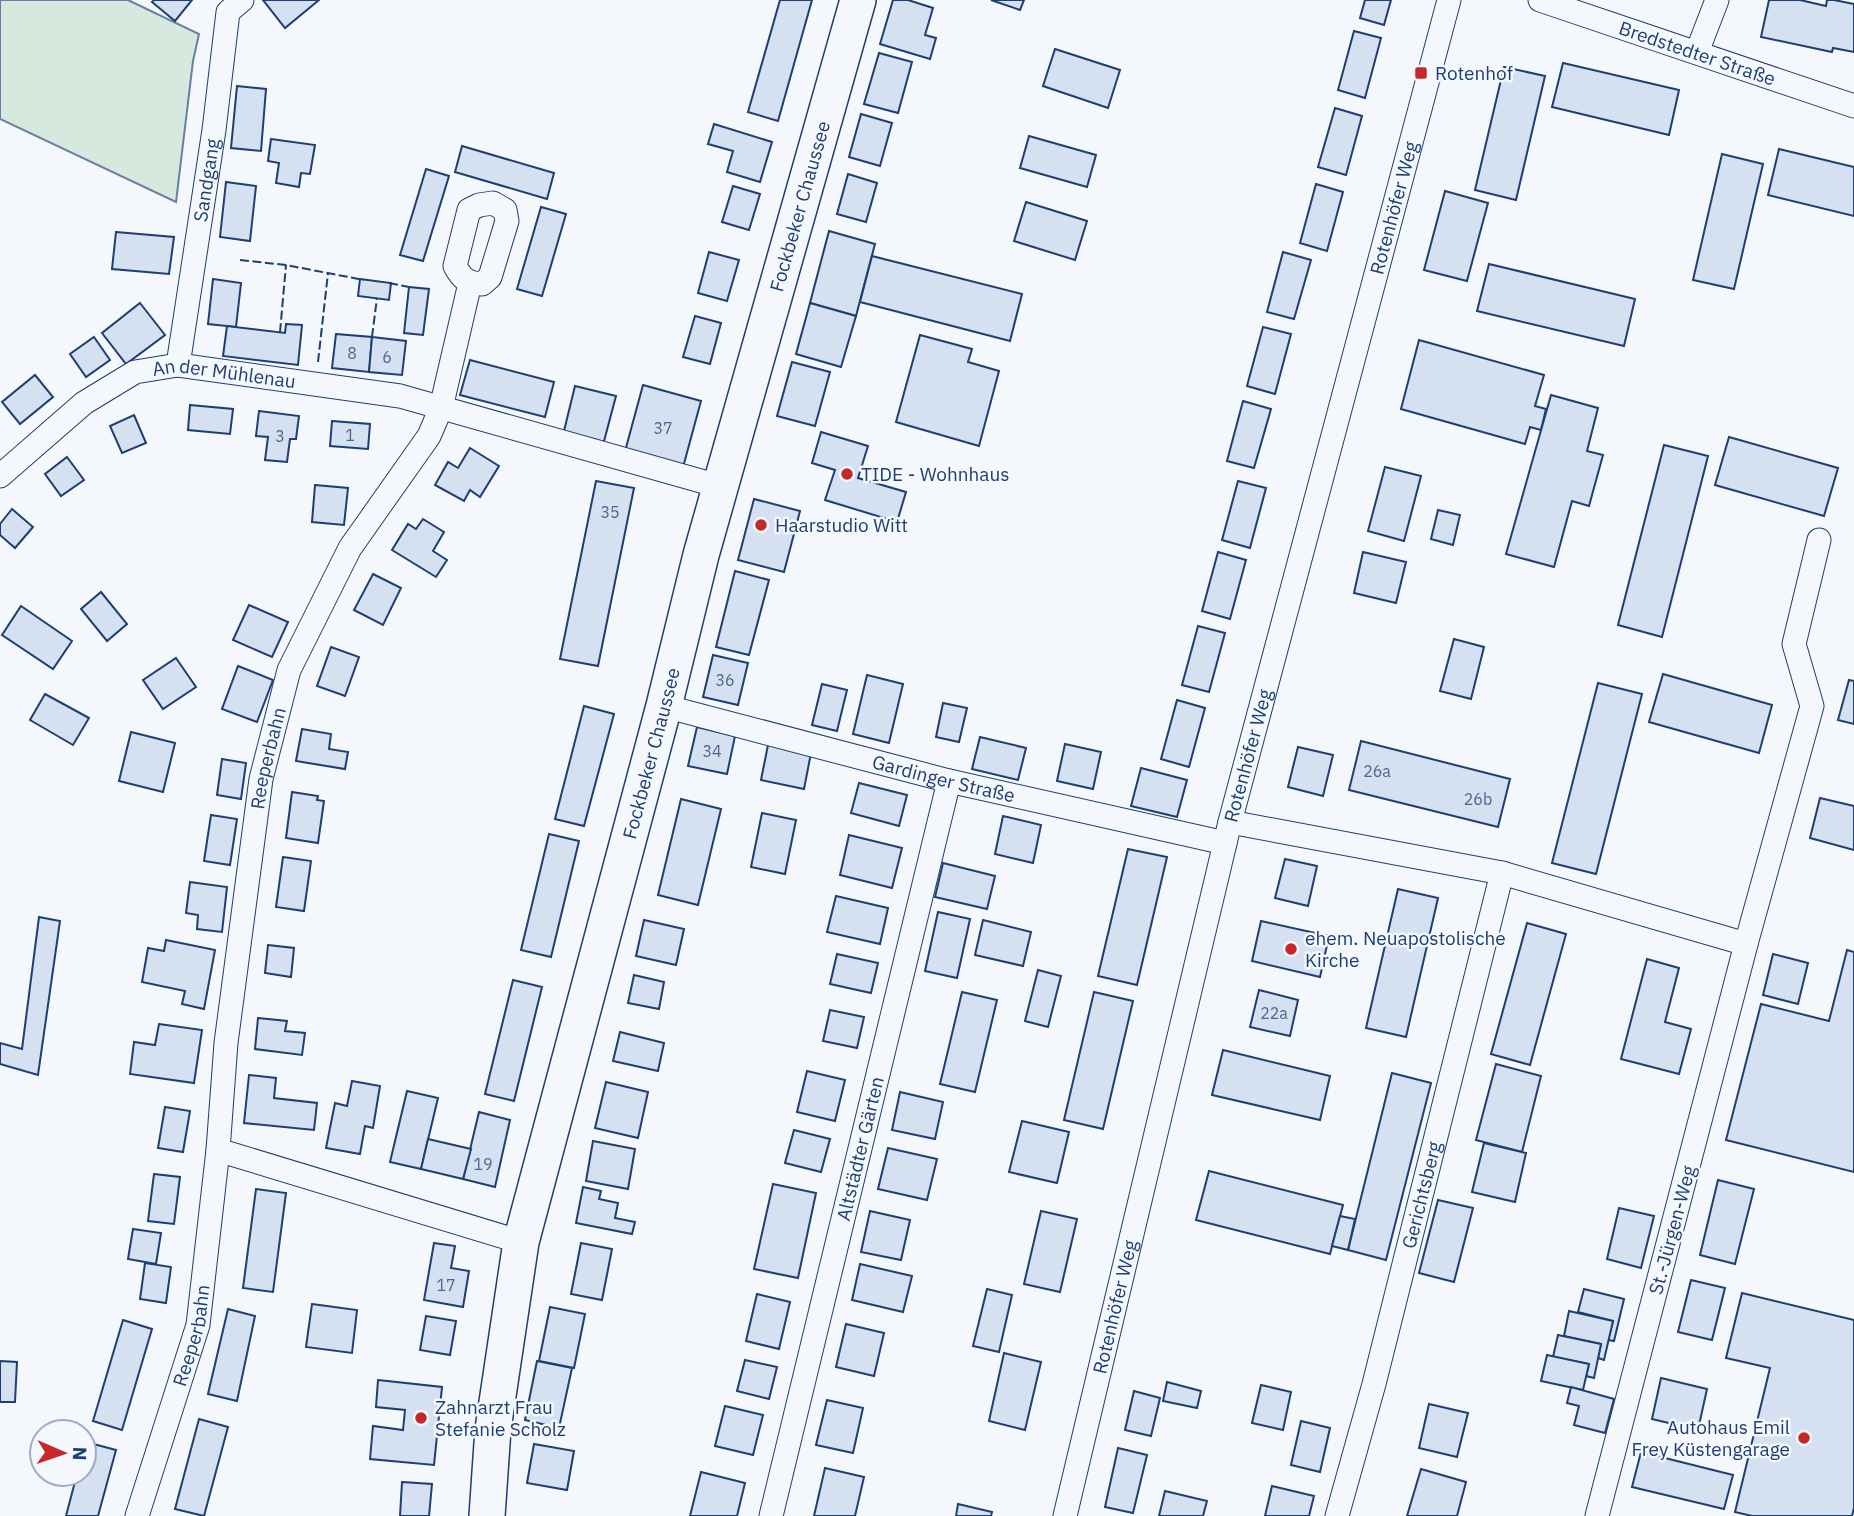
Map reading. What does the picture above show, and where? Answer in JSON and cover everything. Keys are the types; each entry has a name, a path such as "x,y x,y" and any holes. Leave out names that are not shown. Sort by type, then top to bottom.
{"main road":[{"name":"Fockbeker Chaussee","path":"487,1516 493,1429 522,1242 664,706 701,555 858,0"}],"street":[{"name":"Sandgang","path":"177,365 214,130 228,12 242,0"},
{"name":"Rotenhöfer Weg","path":"1065,1516 1227,833 1449,0"},
{"name":"Bredstedter Straße","path":"1540,0 1854,106"},
{"path":"1697,52 1717,0"},
{"path":"441,408 470,283"},
{"name":"An der Mühlenau","path":"0,476 84,402 135,372 177,365 400,396 722,488"},
{"name":"Reeperbahn","path":"138,1516 198,1325 218,1150 226,1043 261,779 289,670 350,548 429,436 441,408"},
{"name":"St.-Jürgen-Weg","path":"1597,1516 1746,944 1812,706 1794,644 1819,540"},
{"name":"Gardinger Straße","path":"664,706 949,781 1227,833"},
{"name":"Altstädter Gärten","path":"771,1516 949,781"},
{"path":"1227,833 1502,873 1746,944"},
{"name":"Gerichtsberg","path":"1337,1516 1374,1384 1502,873"},
{"path":"218,1150 522,1242"}],"shaded area":[{"path":"0,0 128,0 199,34 193,61 176,202 0,119"}],"building":[{"path":"192,0 175,21 152,2"},
{"path":"263,0 319,0 285,28"},
{"path":"780,0 812,0 778,121 748,112"},
{"path":"893,0 908,0 933,8 925,35 936,38 930,59 880,44"},
{"path":"991,0 1024,0 1020,10"},
{"path":"1365,0 1391,0 1384,25 1360,18"},
{"path":"1769,0 1800,0 1826,6 1827,0 1854,4 1854,52 1833,48 1832,52 1761,37"},
{"path":"1354,31 1381,38 1365,98 1338,90"},
{"path":"1055,49 1120,70 1108,108 1043,86"},
{"path":"879,53 912,62 898,113 864,104"},
{"path":"1563,63 1679,90 1669,135 1552,107"},
{"path":"1504,67 1545,76 1516,200 1475,190"},
{"path":"237,86 266,89 261,151 231,148"},
{"path":"1335,108 1362,116 1346,175 1318,167"},
{"path":"861,114 892,123 880,166 849,157"},
{"path":"714,124 772,142 760,182 727,172 733,151 708,144"},
{"path":"1029,136 1096,155 1087,187 1020,168"},
{"path":"271,139 315,145 310,174 301,173 299,187 276,183 279,163 268,161"},
{"path":"462,146 554,173 547,199 455,172"},
{"path":"1779,149 1854,167 1854,216 1768,195"},
{"path":"1722,154 1763,164 1734,289 1693,280"},
{"path":"426,169 449,176 423,261 400,255"},
{"path":"848,174 877,183 866,222 837,214"},
{"path":"226,182 256,186 250,241 220,237"},
{"path":"1316,184 1343,192 1327,251 1300,243"},
{"path":"733,186 760,194 749,230 722,222"},
{"path":"1445,191 1488,203 1467,281 1424,270"},
{"path":"1026,202 1087,221 1075,260 1014,241"},
{"path":"541,207 566,214 542,296 517,289"},
{"path":"829,231 875,244 856,316 810,303"},
{"path":"116,232 174,237 169,274 112,269"},
{"path":"709,252 739,260 727,301 698,293"},
{"path":"1283,252 1311,260 1294,319 1267,312"},
{"path":"872,256 1022,294 1010,341 860,302"},
{"path":"1489,264 1635,299 1624,346 1477,311"},
{"path":"213,279 241,283 236,327 208,324"},
{"path":"360,279 391,283 389,300 358,296"},
{"path":"409,287 429,289 423,335 404,333"},
{"path":"140,303 165,335 126,364 102,333"},
{"path":"810,303 856,316 841,367 796,354"},
{"path":"695,316 721,323 710,364 683,357"},
{"path":"286,324 302,325 298,365 223,356 227,326 285,333"},
{"path":"1263,327 1291,334 1275,394 1247,386"},
{"path":"336,334 372,337 369,372 332,368"},
{"path":"920,335 972,349 968,362 999,371 979,446 896,422"},
{"path":"94,337 110,360 86,377 70,354"},
{"path":"372,337 406,341 402,375 369,372"},
{"path":"1419,340 1544,375 1535,406 1546,409 1541,430 1530,427 1525,444 1401,409"},
{"path":"470,360 554,382 545,417 460,395"},
{"path":"792,362 830,372 815,426 777,416"},
{"path":"35,375 53,397 20,424 2,402"},
{"path":"643,385 701,401 682,471 624,455"},
{"path":"575,386 616,396 603,445 563,435"},
{"path":"1551,395 1598,408 1587,451 1603,455 1589,506 1572,501 1554,567 1506,554"},
{"path":"1243,401 1271,409 1254,468 1227,461"},
{"path":"190,405 233,409 230,434 188,430"},
{"path":"259,411 299,416 296,439 290,439 287,462 265,460 268,437 256,436"},
{"path":"134,415 146,443 122,453 110,426"},
{"path":"332,421 370,424 368,449 330,446"},
{"name":"TIDE - Wohnhaus","path":"821,432 868,446 858,478 906,492 897,522 825,500 835,470 812,463"},
{"path":"1729,437 1838,468 1824,516 1715,485"},
{"path":"1664,445 1708,456 1662,637 1618,625"},
{"path":"470,448 499,466 480,497 470,490 464,501 435,485 448,462 458,468"},
{"path":"67,457 84,480 61,496 45,474"},
{"path":"1385,467 1421,476 1404,541 1368,531"},
{"path":"596,481 634,488 598,666 560,659"},
{"path":"1238,481 1266,488 1250,548 1222,540"},
{"path":"315,485 348,488 344,525 312,522"},
{"path":"754,499 800,511 784,572 738,560"},
{"path":"12,509 33,527 15,548 0,535 0,524"},
{"path":"1438,510 1460,515 1453,545 1431,539"},
{"path":"423,519 444,532 433,551 447,560 436,577 392,550 408,524 416,529"},
{"path":"1218,552 1246,560 1230,619 1202,611"},
{"path":"1363,552 1406,562 1396,603 1354,593"},
{"path":"735,571 769,580 749,655 716,647"},
{"path":"373,574 401,588 383,625 354,610"},
{"path":"101,592 127,624 107,641 81,609"},
{"path":"249,605 288,622 272,657 233,640"},
{"path":"21,606 72,641 53,669 2,635"},
{"path":"1198,626 1225,633 1209,692 1182,685"},
{"path":"1454,639 1484,647 1471,699 1440,691"},
{"path":"331,647 359,657 345,696 317,686"},
{"path":"713,655 748,663 738,705 703,697"},
{"path":"176,658 196,687 163,709 143,680"},
{"path":"238,666 273,680 257,722 222,709"},
{"path":"1663,674 1772,705 1759,753 1649,722"},
{"path":"867,675 903,684 889,743 853,734"},
{"path":"1849,680 1854,681 1854,724 1838,720"},
{"path":"1598,683 1642,694 1596,874 1552,863"},
{"path":"822,684 847,690 837,731 812,725"},
{"path":"45,694 89,718 73,745 30,720"},
{"path":"1177,700 1205,708 1189,767 1161,759"},
{"path":"943,703 967,708 959,742 936,737"},
{"path":"584,706 614,714 584,826 555,819"},
{"path":"697,727 735,736 727,774 688,766"},
{"path":"302,729 331,734 329,749 348,752 345,769 296,761"},
{"path":"131,732 175,743 163,792 119,781"},
{"path":"980,737 1026,748 1018,780 972,769"},
{"path":"1361,741 1510,779 1498,827 1349,790"},
{"path":"1065,744 1101,752 1093,789 1057,781"},
{"path":"768,745 811,753 804,789 761,780"},
{"path":"1298,747 1333,755 1323,796 1288,787"},
{"path":"222,759 246,763 241,799 217,795"},
{"path":"1141,768 1187,780 1177,817 1131,806"},
{"path":"859,783 907,795 899,826 851,813"},
{"path":"292,792 318,796 317,800 324,801 318,843 286,838"},
{"path":"1820,798 1854,806 1854,850 1810,838"},
{"path":"681,799 721,809 698,905 658,895"},
{"path":"762,813 796,820 785,874 751,867"},
{"path":"211,815 237,819 230,865 204,861"},
{"path":"1003,816 1041,825 1033,863 995,854"},
{"path":"549,834 579,841 551,957 521,950"},
{"path":"849,835 902,848 892,888 840,875"},
{"path":"1128,849 1167,857 1137,985 1098,976"},
{"path":"283,857 311,861 304,911 276,907"},
{"path":"1285,859 1317,866 1308,906 1275,898"},
{"path":"943,863 995,876 987,909 935,897"},
{"path":"190,882 227,887 222,932 197,929 198,915 186,913"},
{"path":"1398,889 1438,898 1406,1037 1366,1028"},
{"path":"836,896 888,908 880,944 827,932"},
{"path":"938,912 970,919 957,978 925,971"},
{"path":"39,917 60,921 38,1075 0,1064 0,1043 22,1049"},
{"path":"644,920 684,929 676,965 636,956"},
{"path":"983,920 1031,932 1023,966 975,955"},
{"name":"ehem. Neuapostolische Kirche","path":"1261,921 1329,936 1320,977 1252,961"},
{"path":"1527,923 1566,934 1530,1065 1491,1054"},
{"path":"166,940 215,950 204,1009 182,1004 185,991 142,982 148,948 164,951"},
{"path":"268,945 294,948 291,977 265,973"},
{"path":"1847,950 1854,952 1854,1172 1726,1140 1761,1004 1829,1021"},
{"path":"837,954 878,963 871,993 830,984"},
{"path":"1773,954 1808,963 1798,1004 1763,995"},
{"path":"1647,959 1679,968 1665,1022 1691,1029 1679,1074 1621,1059"},
{"path":"1038,970 1061,976 1048,1027 1025,1021"},
{"path":"634,975 664,982 659,1009 628,1003"},
{"path":"513,980 542,987 514,1101 485,1094"},
{"path":"1259,990 1298,1000 1290,1036 1250,1027"},
{"path":"962,992 997,1000 975,1092 940,1084"},
{"path":"1094,992 1133,1001 1103,1129 1064,1120"},
{"path":"830,1010 864,1017 857,1048 823,1041"},
{"path":"258,1018 287,1021 285,1031 305,1033 302,1055 255,1049"},
{"path":"159,1024 202,1030 194,1083 130,1074 134,1042 155,1045"},
{"path":"620,1032 664,1043 658,1071 613,1061"},
{"path":"1223,1050 1330,1076 1320,1120 1212,1095"},
{"path":"1496,1064 1541,1076 1522,1152 1476,1140"},
{"path":"807,1071 845,1080 835,1121 797,1112"},
{"path":"1392,1073 1431,1083 1386,1260 1348,1250"},
{"path":"249,1075 276,1078 274,1098 317,1103 314,1130 244,1123"},
{"path":"352,1081 380,1086 373,1128 365,1126 360,1154 326,1148 335,1103 347,1106"},
{"path":"606,1082 648,1092 638,1138 595,1128"},
{"path":"407,1091 438,1098 421,1169 390,1162"},
{"path":"900,1092 943,1102 935,1139 892,1130"},
{"path":"165,1107 190,1111 183,1152 158,1148"},
{"path":"479,1112 510,1120 495,1187 463,1179"},
{"path":"1022,1121 1069,1132 1057,1183 1009,1172"},
{"path":"794,1130 830,1139 821,1172 785,1163"},
{"path":"428,1139 471,1149 463,1179 421,1169"},
{"path":"593,1141 635,1149 628,1189 586,1181"},
{"path":"1484,1143 1526,1153 1515,1202 1472,1192"},
{"path":"888,1148 937,1159 927,1200 878,1189"},
{"path":"1209,1171 1343,1205 1330,1254 1196,1220"},
{"path":"154,1174 180,1177 174,1224 148,1221"},
{"path":"1718,1180 1754,1189 1735,1264 1700,1255"},
{"path":"773,1184 816,1193 798,1278 754,1269"},
{"path":"583,1187 601,1191 599,1199 618,1203 615,1218 635,1222 632,1234 576,1223"},
{"path":"256,1189 286,1193 273,1292 243,1288"},
{"path":"1438,1200 1473,1208 1454,1282 1419,1273"},
{"path":"1619,1208 1654,1216 1641,1268 1607,1259"},
{"path":"870,1211 910,1220 901,1260 861,1252"},
{"path":"1041,1211 1077,1219 1060,1292 1024,1284"},
{"path":"1340,1216 1355,1219 1348,1250 1332,1246"},
{"path":"133,1229 161,1233 156,1264 128,1259"},
{"path":"434,1243 455,1246 451,1268 469,1271 463,1307 424,1300"},
{"path":"581,1243 612,1249 602,1300 571,1294"},
{"path":"145,1263 171,1267 166,1303 140,1299"},
{"path":"860,1264 912,1276 903,1312 852,1300"},
{"path":"1691,1280 1725,1288 1712,1340 1678,1332"},
{"path":"987,1289 1012,1295 999,1352 973,1346"},
{"path":"1584,1289 1624,1299 1614,1341 1608,1340 1613,1321 1578,1312"},
{"name":"Autohaus Emil Frey Küstengarage","path":"1742,1293 1854,1320 1852,1516 1752,1516 1735,1512 1770,1368 1726,1358"},
{"path":"757,1294 790,1302 779,1349 746,1341"},
{"path":"312,1304 357,1310 352,1353 306,1347"},
{"path":"550,1307 585,1314 574,1368 539,1361"},
{"path":"228,1309 255,1316 237,1401 208,1394"},
{"path":"1569,1311 1613,1321 1604,1360 1598,1358 1601,1344 1564,1336"},
{"path":"426,1316 456,1321 450,1355 420,1350"},
{"path":"123,1320 152,1329 122,1430 98,1423 98,1418 94,1418"},
{"path":"846,1324 884,1333 874,1376 836,1367"},
{"path":"1558,1335 1601,1344 1594,1378 1586,1376 1589,1364 1553,1357"},
{"path":"1004,1353 1041,1362 1025,1430 989,1421"},
{"path":"1547,1355 1589,1364 1583,1390 1541,1381"},
{"path":"745,1360 777,1367 769,1399 737,1391"},
{"path":"0,1361 17,1362 15,1402 0,1402"},
{"path":"537,1361 572,1368 559,1428 525,1420"},
{"path":"1661,1378 1707,1389 1698,1430 1652,1419"},
{"name":"Zahnarzt Frau Stefanie Scholz","path":"378,1380 442,1387 434,1465 370,1459 373,1426 403,1430 405,1410 376,1407"},
{"path":"1167,1382 1201,1391 1197,1408 1163,1401"},
{"path":"1261,1385 1291,1392 1283,1430 1252,1423"},
{"path":"1571,1387 1614,1399 1605,1433 1574,1425 1579,1406 1567,1403"},
{"path":"1134,1391 1160,1398 1151,1436 1125,1430"},
{"path":"827,1400 863,1408 853,1453 816,1445"},
{"path":"1429,1404 1468,1413 1457,1457 1419,1448"},
{"path":"725,1406 763,1415 753,1455 715,1446"},
{"path":"199,1419 228,1427 204,1516 175,1509"},
{"path":"1301,1421 1330,1428 1320,1472 1291,1465"},
{"path":"534,1444 574,1451 567,1490 527,1483"},
{"path":"98,1445 116,1450 98,1516 66,1516 73,1488 98,1488"},
{"path":"1118,1448 1147,1455 1133,1513 1105,1507"},
{"path":"1641,1452 1733,1475 1724,1509 1632,1487"},
{"path":"825,1468 864,1477 855,1516 814,1516"},
{"path":"1421,1469 1466,1482 1457,1516 1407,1516"},
{"path":"701,1472 745,1483 737,1516 690,1516"},
{"path":"402,1482 432,1484 429,1516 400,1516"},
{"path":"1272,1486 1314,1496 1309,1516 1265,1516"},
{"path":"1165,1491 1207,1501 1203,1516 1159,1516"},
{"path":"958,1504 992,1512 991,1516 956,1516"}],"fence":[{"path":"240,260 286,265 364,280"},
{"path":"280,332 286,265"},
{"path":"318,362 328,273"},
{"path":"389,283 409,287"},
{"path":"372,337 377,298"}],"place":[{"name":"Rotenhof","path":"1421,73"},
{"name":"TIDE - Wohnhaus","path":"847,474"},
{"name":"Haarstudio Witt","path":"761,525"},
{"name":"ehem. Neuapostolische Kirche","path":"1291,949"},
{"name":"Zahnarzt Frau Stefanie Scholz","path":"421,1418"},
{"name":"Autohaus Emil Frey Küstengarage","path":"1804,1438"}]}
